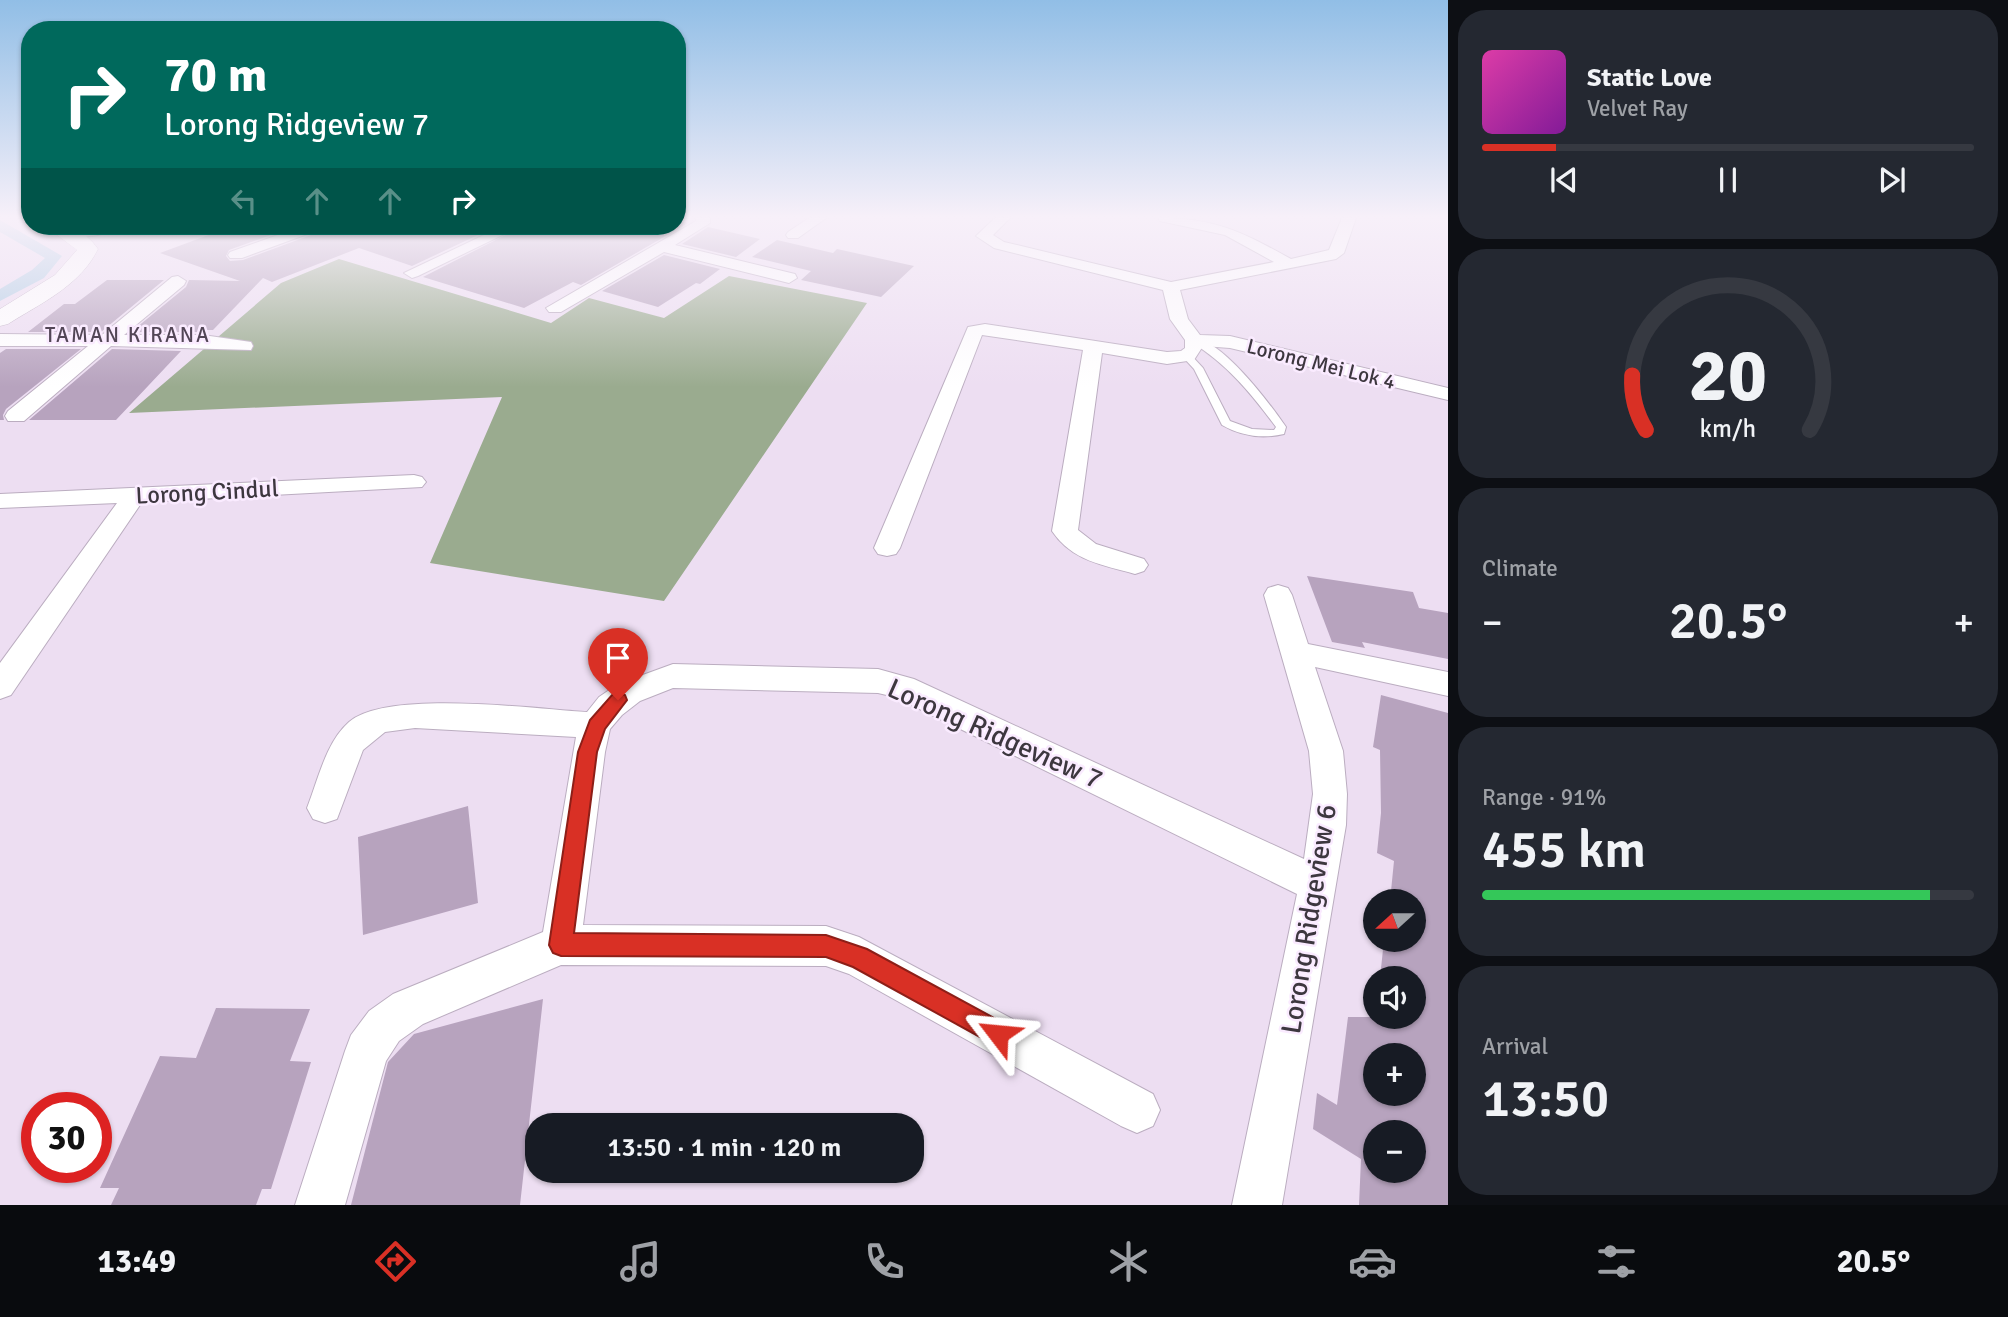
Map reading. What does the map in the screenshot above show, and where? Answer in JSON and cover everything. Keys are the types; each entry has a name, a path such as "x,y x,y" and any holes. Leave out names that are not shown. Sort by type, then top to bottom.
{"street":[{"path":"0,319 68,274"},
{"path":"555,308 614,274"},
{"path":"774,274 789,278"},
{"path":"1119,274 1171,287 1236,274"},
{"path":"16,416 178,281"},
{"path":"1171,287 1179,319 1191,348"},
{"name":"Lorong Mei Lok 4","path":"887,548 974,331 985,329 1167,358 1191,348 1230,342 1448,394"},
{"path":"0,340 203,341 244,346"},
{"path":"1093,347 1065,531 1070,540 1081,548 1135,565"},
{"name":"Lorong Cindul","path":"0,501 414,482"},
{"path":"0,687 134,496"},
{"name":"Lorong Ridgeview 6","path":"1257,1205 1328,825 1326,751 1278,595"},
{"path":"1295,652 1448,684"},
{"name":"Lorong Ridgeview 7","path":"561,945 588,752 596,725 618,700 643,684 673,676 878,681 903,687 1318,885"},
{"path":"325,808 351,738 377,721 395,716 415,715 596,725"},
{"path":"320,1205 368,1051 384,1027 408,1009 561,945 826,946 859,957 1137,1110"}],"lane":[{"path":"1191,348 1218,353 1236,369 1281,427 1280,432 1272,434 1233,428 1226,423 1198,368 1191,348"}],"green space":[{"path":"302,274 389,274 551,323 589,298 664,318 729,276 867,303 664,601 430,563 502,397 129,413 281,283"}],"building":[{"path":"221,274 292,274 272,282 263,278 213,330 131,332 186,287 189,280 240,281"},
{"path":"428,274 600,274 581,285 573,282 524,308 423,277"},
{"path":"631,274 713,274 658,307 602,291"},
{"path":"807,274 905,274 881,297 801,280"},
{"path":"107,280 164,280 101,332 28,332 64,304 75,304"},
{"path":"6,349 81,349 6,409 4,420 0,420 0,353"},
{"path":"112,349 181,351 116,420 29,420"},
{"path":"1307,576 1413,592 1419,608 1448,613 1448,659 1362,642 1365,648 1332,642"},
{"path":"1381,695 1448,713 1448,1205 1359,1205 1361,1159 1313,1129 1317,1093 1337,1105 1348,1017 1363,1017 1363,1029 1426,1029 1426,966 1381,966 1383,952 1426,952 1426,889 1391,889 1394,861 1377,853 1381,813 1380,750 1373,747"},
{"path":"468,806 478,903 363,935 358,837"},
{"path":"543,999 530,1113 525,1113 525,1160 520,1205 351,1205 388,1062 414,1034"},
{"path":"216,1008 310,1009 290,1061 311,1062 271,1189 262,1189 256,1205 111,1205 119,1188 100,1188 102,1183 112,1183 112,1162 160,1056 196,1058"}],"waterway":[{"path":"0,296 38,274"}],"district":[{"name":"TAMAN KIRANA","path":"128,335"}],"route":[{"path":"618,700 596,725 588,752 561,945 826,946 859,957 998,1034"}]}
